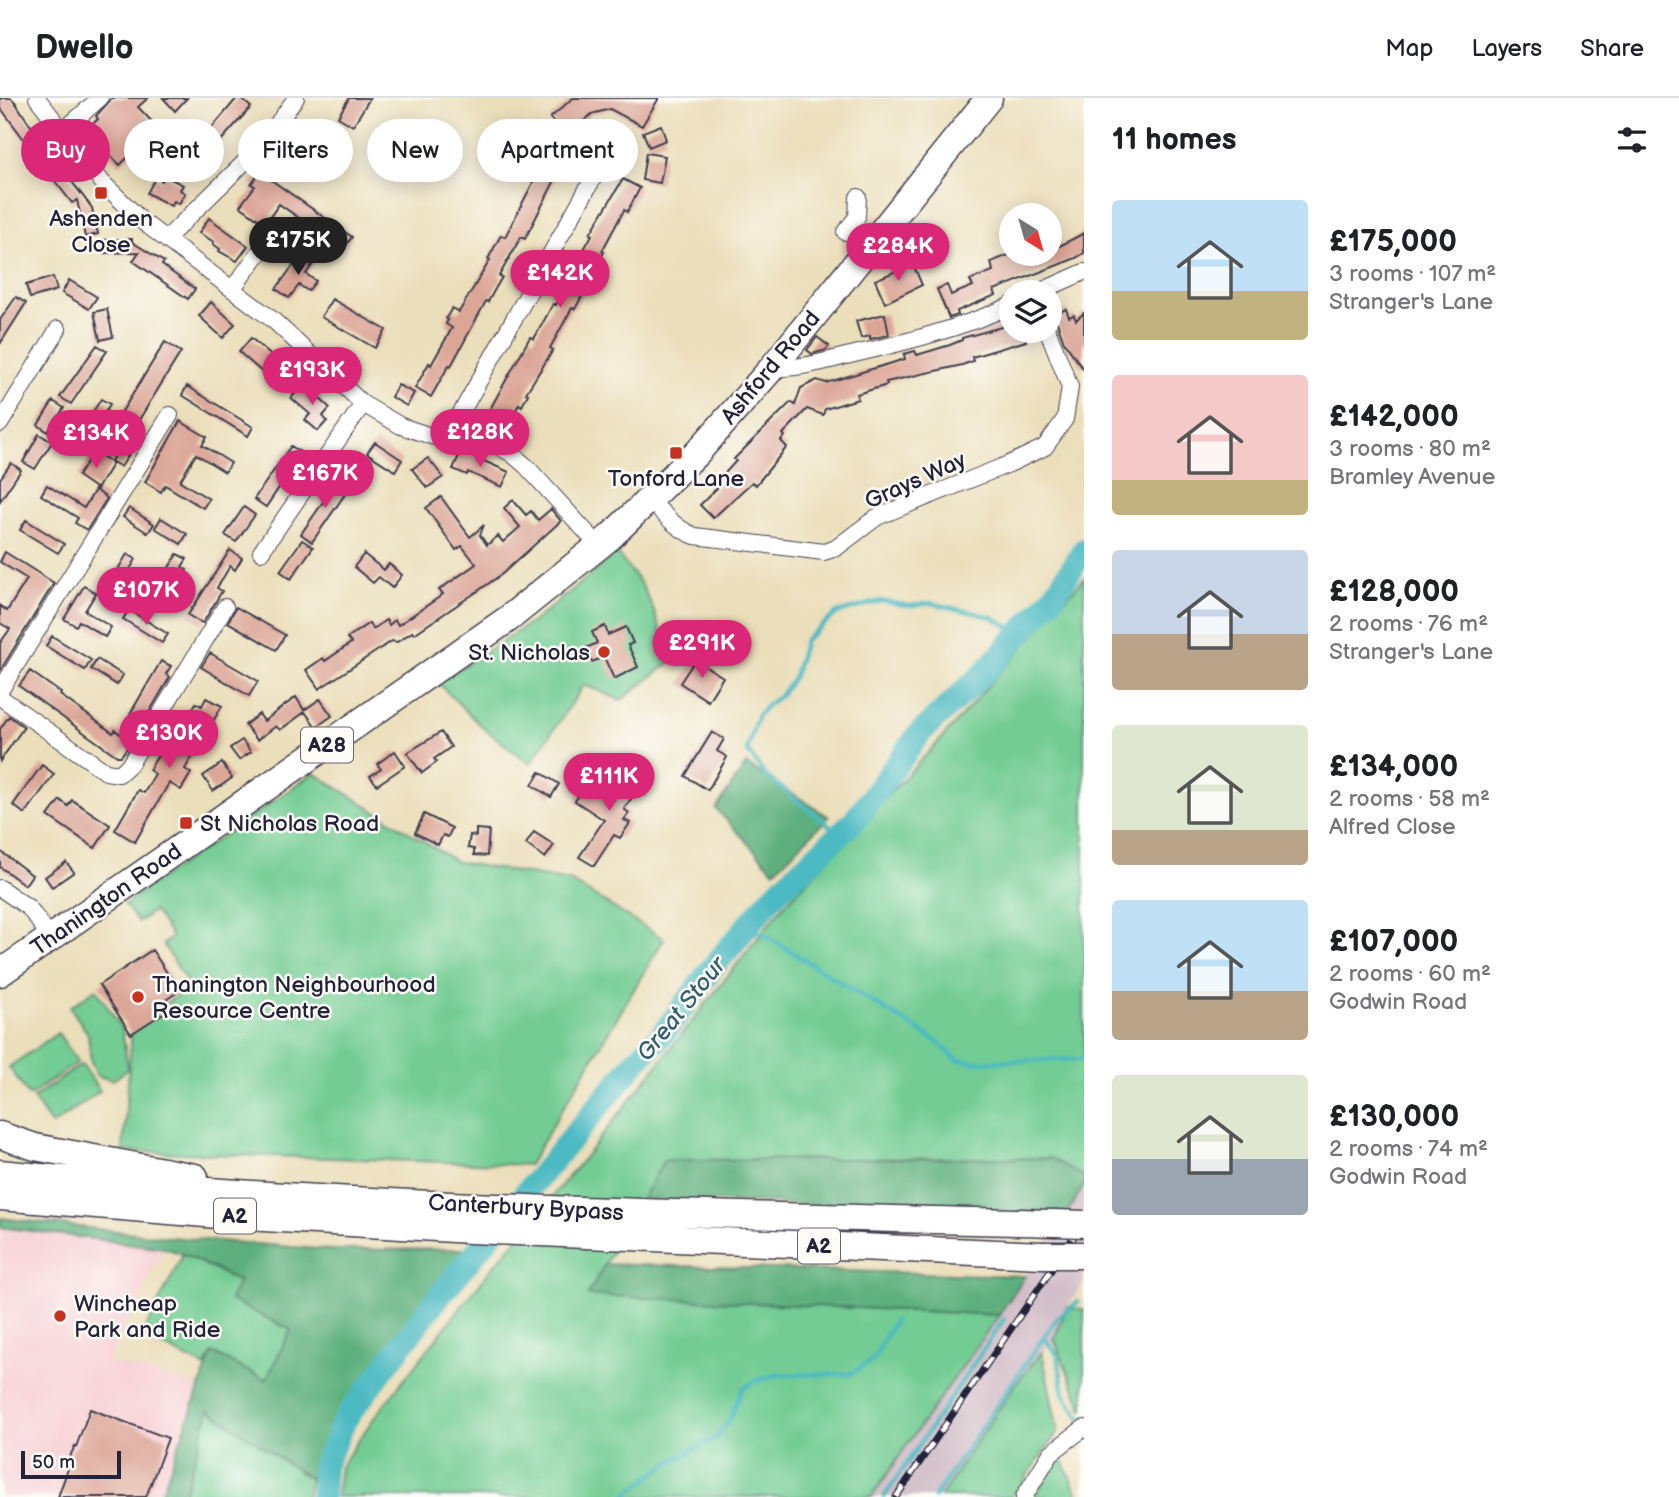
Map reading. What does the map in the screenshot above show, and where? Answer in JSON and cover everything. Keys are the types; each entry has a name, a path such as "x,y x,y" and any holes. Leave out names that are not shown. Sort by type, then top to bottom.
{"highway":[{"name":"Ashford Road","path":"650,500 697,453 772,368 989,98"},
{"name":"Thanington Road","path":"0,973 508,619 599,546 650,500"},
{"name":"A2","path":"0,1135 35,1147 321,1198"},
{"name":"Canterbury Bypass","path":"0,1174 148,1188 613,1212 1084,1224"},
{"name":"Canterbury Bypass","path":"0,1197 230,1216 471,1230 1084,1255"}],"street":[{"path":"37,98 54,119"},
{"path":"76,119 100,98"},
{"path":"166,239 262,145 296,98"},
{"path":"103,182 143,222 273,320 363,404 401,426 431,436 448,436 496,445 512,454 599,546"},
{"path":"448,436 591,182"},
{"path":"845,232 858,217 858,197"},
{"path":"233,288 276,230"},
{"path":"1062,281 1084,271"},
{"path":"772,368 799,367 868,351 976,321 999,311"},
{"path":"0,424 54,336"},
{"name":"Grays Way","path":"650,500 679,528 695,536 824,552 836,548 877,517 1045,447 1065,419 1070,387 1053,343"},
{"path":"261,552 363,404"},
{"path":"170,415 0,694 106,772 119,774 130,764 221,631 225,607"},
{"path":"0,888 29,908 50,937"},
{"path":"1024,1497 1051,1453 1084,1428"}],"shaded area":[{"path":"1084,1186 1084,1282 1067,1307 1054,1339 1016,1384 940,1497 872,1497 999,1315"},
{"path":"0,1227 164,1248 108,1361 199,1385 160,1497 0,1497"}],"green space":[{"path":"617,553 641,584 653,608 671,662 621,700 584,685 530,764 482,727 438,683 538,618"},
{"path":"1084,578 1084,1177 1051,1158 665,1160 588,1294 999,1315 872,1497 336,1497 340,1467 376,1415 489,1272 585,1157 779,911 942,738"},
{"path":"746,764 829,817 774,871 716,809"},
{"path":"314,773 457,862 570,881 664,939 529,1165 123,1151 132,1026 190,987 163,944 172,937 154,911 138,922 124,904"},
{"path":"96,989 122,1029 128,1069 113,1080 97,1076 91,1062 88,1034 70,1007"},
{"path":"58,1033 78,1062 29,1096 9,1067"},
{"path":"82,1064 100,1091 52,1125 33,1098"},
{"path":"1051,1158 1084,1177 1084,1186 1067,1213 642,1199 664,1160"},
{"path":"0,1218 169,1237 331,1250 467,1249 333,1420 310,1479 209,1410 183,1497 160,1497 212,1353 266,1380 291,1330 230,1300 239,1281 183,1254 164,1248 0,1227"},
{"path":"183,1254 239,1282 231,1300 291,1330 266,1380 212,1353 205,1367 142,1336"},
{"path":"605,1264 1025,1276 999,1315 588,1295"},
{"path":"1067,1307 1084,1310 1084,1411 1054,1339"},
{"path":"1042,1352 1058,1432 1012,1497 940,1497 1016,1384"},
{"path":"209,1410 310,1479 307,1497 183,1497"},
{"path":"1061,1457 1079,1497 1034,1497"}],"building":[{"path":"0,98 11,98 15,102 26,119 21,119 21,135 0,107"},
{"path":"112,98 148,98 138,107 149,119 124,119 124,161 120,165 110,155 110,119 98,119 96,116"},
{"path":"163,98 187,98 175,111"},
{"path":"237,98 251,107 224,137 224,119 219,119"},
{"path":"349,98 370,98 353,126 353,119 338,117"},
{"path":"573,98 659,98 642,126 638,124 638,119 629,119 610,109 592,114 586,119 550,118"},
{"path":"661,125 666,140 649,147 643,132"},
{"path":"646,153 665,156 660,183 642,180"},
{"path":"56,182 72,182 92,208 98,234 85,237 77,200 72,203"},
{"path":"153,182 177,182 183,185 180,190 185,193 179,204 174,201 171,206 147,193"},
{"path":"274,182 352,237 343,249 279,204 265,224 240,206 255,186 251,184"},
{"path":"533,182 554,182 525,239 521,237 488,302 486,301 431,397 415,388 452,328 446,324 446,318 452,308 459,312 490,260 488,259 501,235 505,237"},
{"path":"621,182 629,182 640,188 627,212 624,210 586,284 588,285 550,348 553,350 526,393 528,394 522,406 519,404 511,420 504,416 499,426 485,418 530,337 534,339 553,304 556,305 577,268 574,267 592,235 590,234"},
{"path":"209,218 248,246 237,261 219,251 214,242 199,233"},
{"path":"907,232 928,240 935,263 921,269"},
{"path":"1084,233 1084,253 1062,263 1062,245"},
{"path":"132,239 132,242 164,262 162,265 195,289 188,299 133,261 139,252 104,253 103,240"},
{"path":"303,252 315,261 306,274 316,281 308,291 299,285 289,298 276,289"},
{"path":"999,259 999,266 1056,266 1020,280 999,280 999,288 994,290 996,295 957,311 958,315 949,318 937,289 947,285 951,295 973,286 970,280 993,271 991,262"},
{"path":"913,264 922,285 885,303 875,280"},
{"path":"53,277 57,290 30,298 26,285"},
{"path":"69,280 97,297 89,309 62,293"},
{"path":"16,297 26,303 0,344 0,320"},
{"path":"332,299 386,330 375,348 321,317"},
{"path":"211,302 235,324 223,338 199,316"},
{"path":"107,309 113,337 100,340 94,312"},
{"path":"1066,309 1069,317 1074,315 1076,320 1084,313 1084,370 1064,342 1062,311"},
{"path":"885,314 889,335 861,338 856,321"},
{"path":"999,328 999,343 1019,343 972,357 973,361 962,365 886,382 887,385 857,394 858,399 825,409 823,415 807,409 783,434 785,436 781,441 787,447 756,485 752,482 713,518 700,505 719,486 716,483 736,461 734,459 791,402 795,405 801,388 817,380 826,383 905,359 904,354 915,351 917,355 950,345 962,338"},
{"path":"817,337 829,346 826,350 812,354 807,350"},
{"path":"251,338 275,359 263,373 239,352"},
{"path":"165,342 181,352 137,423 121,413"},
{"path":"97,345 107,351 71,404 60,397"},
{"path":"304,384 330,408 323,416 327,421 318,431 305,420 310,414 291,398"},
{"path":"398,385 414,393 407,406 391,397"},
{"path":"187,386 253,427 248,436 182,395"},
{"path":"101,399 110,404 87,441 78,436"},
{"path":"53,401 64,408 48,432 38,425"},
{"path":"180,421 207,437 202,445 231,463 225,472 196,454 180,481 209,499 203,508 165,485 161,492 145,482"},
{"path":"39,434 52,442 35,469 23,462"},
{"path":"127,435 137,441 121,467 111,461"},
{"path":"375,442 402,460 395,471 367,453"},
{"path":"291,446 302,453 266,507 254,499"},
{"path":"94,451 113,463 97,489 78,476"},
{"path":"461,451 509,472 502,487 468,472 467,475 453,469"},
{"path":"428,458 443,477 427,488 412,469"},
{"path":"11,463 21,470 0,501 0,479"},
{"path":"339,479 350,487 312,542 301,534"},
{"path":"47,485 84,508 95,490 107,498 87,530 75,523 78,518 41,495"},
{"path":"441,497 470,537 484,525 480,535 487,545 498,536 503,542 520,527 504,508 513,500 526,515 531,511 538,520 551,509 561,521 502,574 478,591 414,634 412,632 397,642 392,641 319,689 306,670 351,643 347,638 369,623 373,629 386,620 389,625 395,620 398,625 438,598 443,594 439,590 476,564 462,546 456,550 426,508"},
{"path":"244,507 255,515 236,542 225,535"},
{"path":"129,508 154,524 148,533 123,517"},
{"path":"161,518 187,534 181,544 155,528"},
{"path":"26,520 64,544 58,553 20,530"},
{"path":"302,540 313,547 291,579 280,571"},
{"path":"230,550 242,558 235,570 230,566 217,588 222,591 203,623 198,621 188,615"},
{"path":"5,552 54,583 0,671 0,643 10,629 0,623 0,606 7,611 27,579 0,562"},
{"path":"127,554 136,559 113,598 104,593"},
{"path":"177,554 187,559 182,567 187,570 176,588 161,581"},
{"path":"364,554 384,570 389,564 402,575 392,588 379,577 373,583 354,567"},
{"path":"84,586 96,593 85,611 111,627 105,637 79,621 76,626 64,619"},
{"path":"236,607 285,635 276,650 228,622"},
{"path":"129,610 168,634 162,643 123,619"},
{"name":"St. Nicholas","path":"605,626 608,635 626,627 633,643 628,645 638,667 614,679 604,657 592,662 586,648 597,643 592,632"},
{"path":"52,636 91,660 85,670 46,646"},
{"path":"210,653 258,681 249,696 201,667"},
{"path":"97,659 123,675 117,685 91,669"},
{"path":"695,660 723,677 708,701 680,683"},
{"path":"161,661 171,666 166,674 170,677 144,721 139,720 130,714"},
{"path":"30,671 113,733 115,730 131,742 121,756 117,756 19,686"},
{"path":"296,697 304,710 320,699 332,716 316,727 305,712 280,730 276,726 257,740 245,725 259,714 264,721"},
{"path":"206,698 222,706 185,769 191,773 181,790 169,783 135,842 115,830 138,790 144,793 155,774 149,770 159,754 170,760 183,738 177,735 196,703 202,706"},
{"path":"9,716 24,727 0,761 0,729"},
{"path":"441,732 451,747 434,759 437,762 422,773 407,753"},
{"path":"712,732 724,739 717,751 727,757 708,790 685,776"},
{"path":"242,740 251,752 239,760 230,748"},
{"path":"395,751 405,766 377,785 370,776 381,769 377,764"},
{"path":"222,763 232,778 213,791 203,776"},
{"path":"42,765 54,774 25,814 13,805"},
{"path":"630,771 651,786 645,795 637,790 624,809 629,813 624,820 630,823 620,838 614,835 594,866 579,857 604,820 575,801 588,782 612,798"},
{"path":"540,772 559,784 551,797 532,785"},
{"path":"60,800 68,806 72,800 110,825 95,848 48,816"},
{"path":"424,814 452,828 448,837 443,835 438,845 415,833"},
{"path":"476,829 489,830 487,856 474,855 474,849 468,848 470,835 476,836"},
{"path":"534,832 554,845 545,858 526,844"},
{"path":"0,851 32,875 25,885 0,867"},
{"path":"66,862 74,872 52,887 45,877"},
{"name":"Thanington Neighbourhood Resource Centre","path":"152,950 179,991 160,1004 165,1012 131,1034 99,985"},
{"path":"90,1409 168,1438 146,1497 58,1497 71,1454"}],"waterway":[{"name":"Great Stour","path":"322,1497 324,1466 346,1418 436,1300 638,1059 663,1034 713,967 773,896 854,821 921,732 983,674 1053,597 1084,550"},
{"path":"840,834 765,775 747,750 758,715 781,695 794,676 805,640 837,613 881,601 909,606 931,603 992,617 1020,633"},
{"path":"748,925 939,1043 956,1059 974,1062 1084,1059"},
{"path":"1044,1337 1059,1316 1078,1302"},
{"path":"884,1497 1004,1319"},
{"path":"623,1497 667,1464 716,1438 731,1417 742,1389 755,1381 778,1375 850,1374 873,1360 894,1321"},
{"path":"934,1497 1044,1337 1058,1356 1064,1394 1082,1420 1084,1419"}],"railway":[{"path":"896,1497 1084,1222"}],"place":[{"name":"Ashenden Close","path":"101,193"},
{"name":"Tonford Lane","path":"676,453"},
{"name":"St. Nicholas","path":"604,652"},
{"name":"St Nicholas Road","path":"186,823"},
{"name":"Thanington Neighbourhood Resource Centre","path":"138,997"},
{"name":"Wincheap Park and Ride","path":"60,1316"}]}
